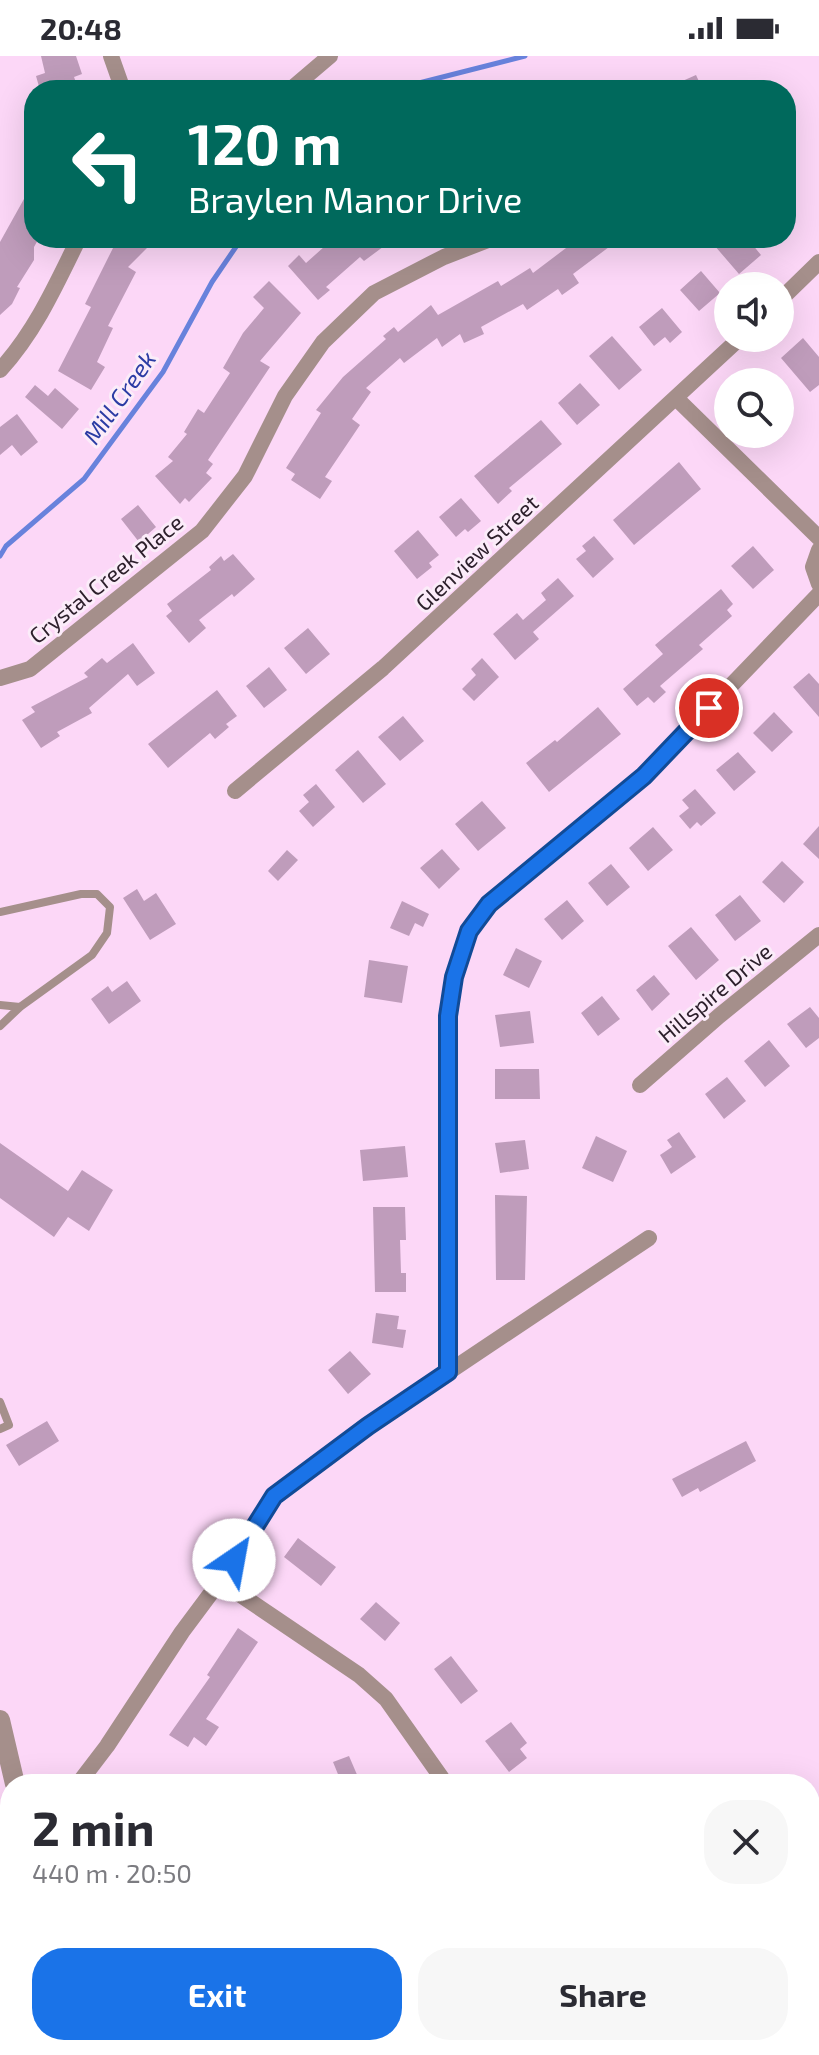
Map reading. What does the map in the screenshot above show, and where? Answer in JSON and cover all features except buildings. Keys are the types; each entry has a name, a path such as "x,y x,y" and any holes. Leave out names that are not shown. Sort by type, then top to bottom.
{"street":[{"path":"111,56 119,80"},
{"path":"302,80 330,56"},
{"path":"0,370 19,350 41,315 74,248"},
{"name":"Crystal Creek Place","path":"0,678 30,669 202,531 245,476 285,396 323,342 374,293 467,248"},
{"path":"794,286 819,262"},
{"name":"Glenview Street","path":"235,791 383,668 726,352"},
{"path":"677,399 819,538"},
{"path":"819,550 813,567 819,584"},
{"path":"448,1372 448,1016 454,977 469,931 489,904 644,776 819,594"},
{"name":"Hillspire Drive","path":"640,1085 819,935"},
{"path":"86,1774 220,1581 274,1496 368,1426 649,1238"},
{"path":"220,1581 359,1675 386,1699 439,1774"},
{"path":"0,1720 13,1774"}],"lane":[{"path":"0,912 81,894 97,894 110,907 107,933 92,955 20,1007 0,1026"},
{"path":"0,1005 20,1007"},
{"path":"0,1402 9,1425 0,1429"}],"waterway":[{"name":"Mill Creek","path":"431,80 525,56"},
{"name":"Mill Creek","path":"0,556 6,546 84,479 163,372 212,282 235,248"}],"route":[{"path":"234,1560 274,1496 368,1426 448,1372 448,1016 454,977 469,931 489,904 644,776 709,708"}]}
